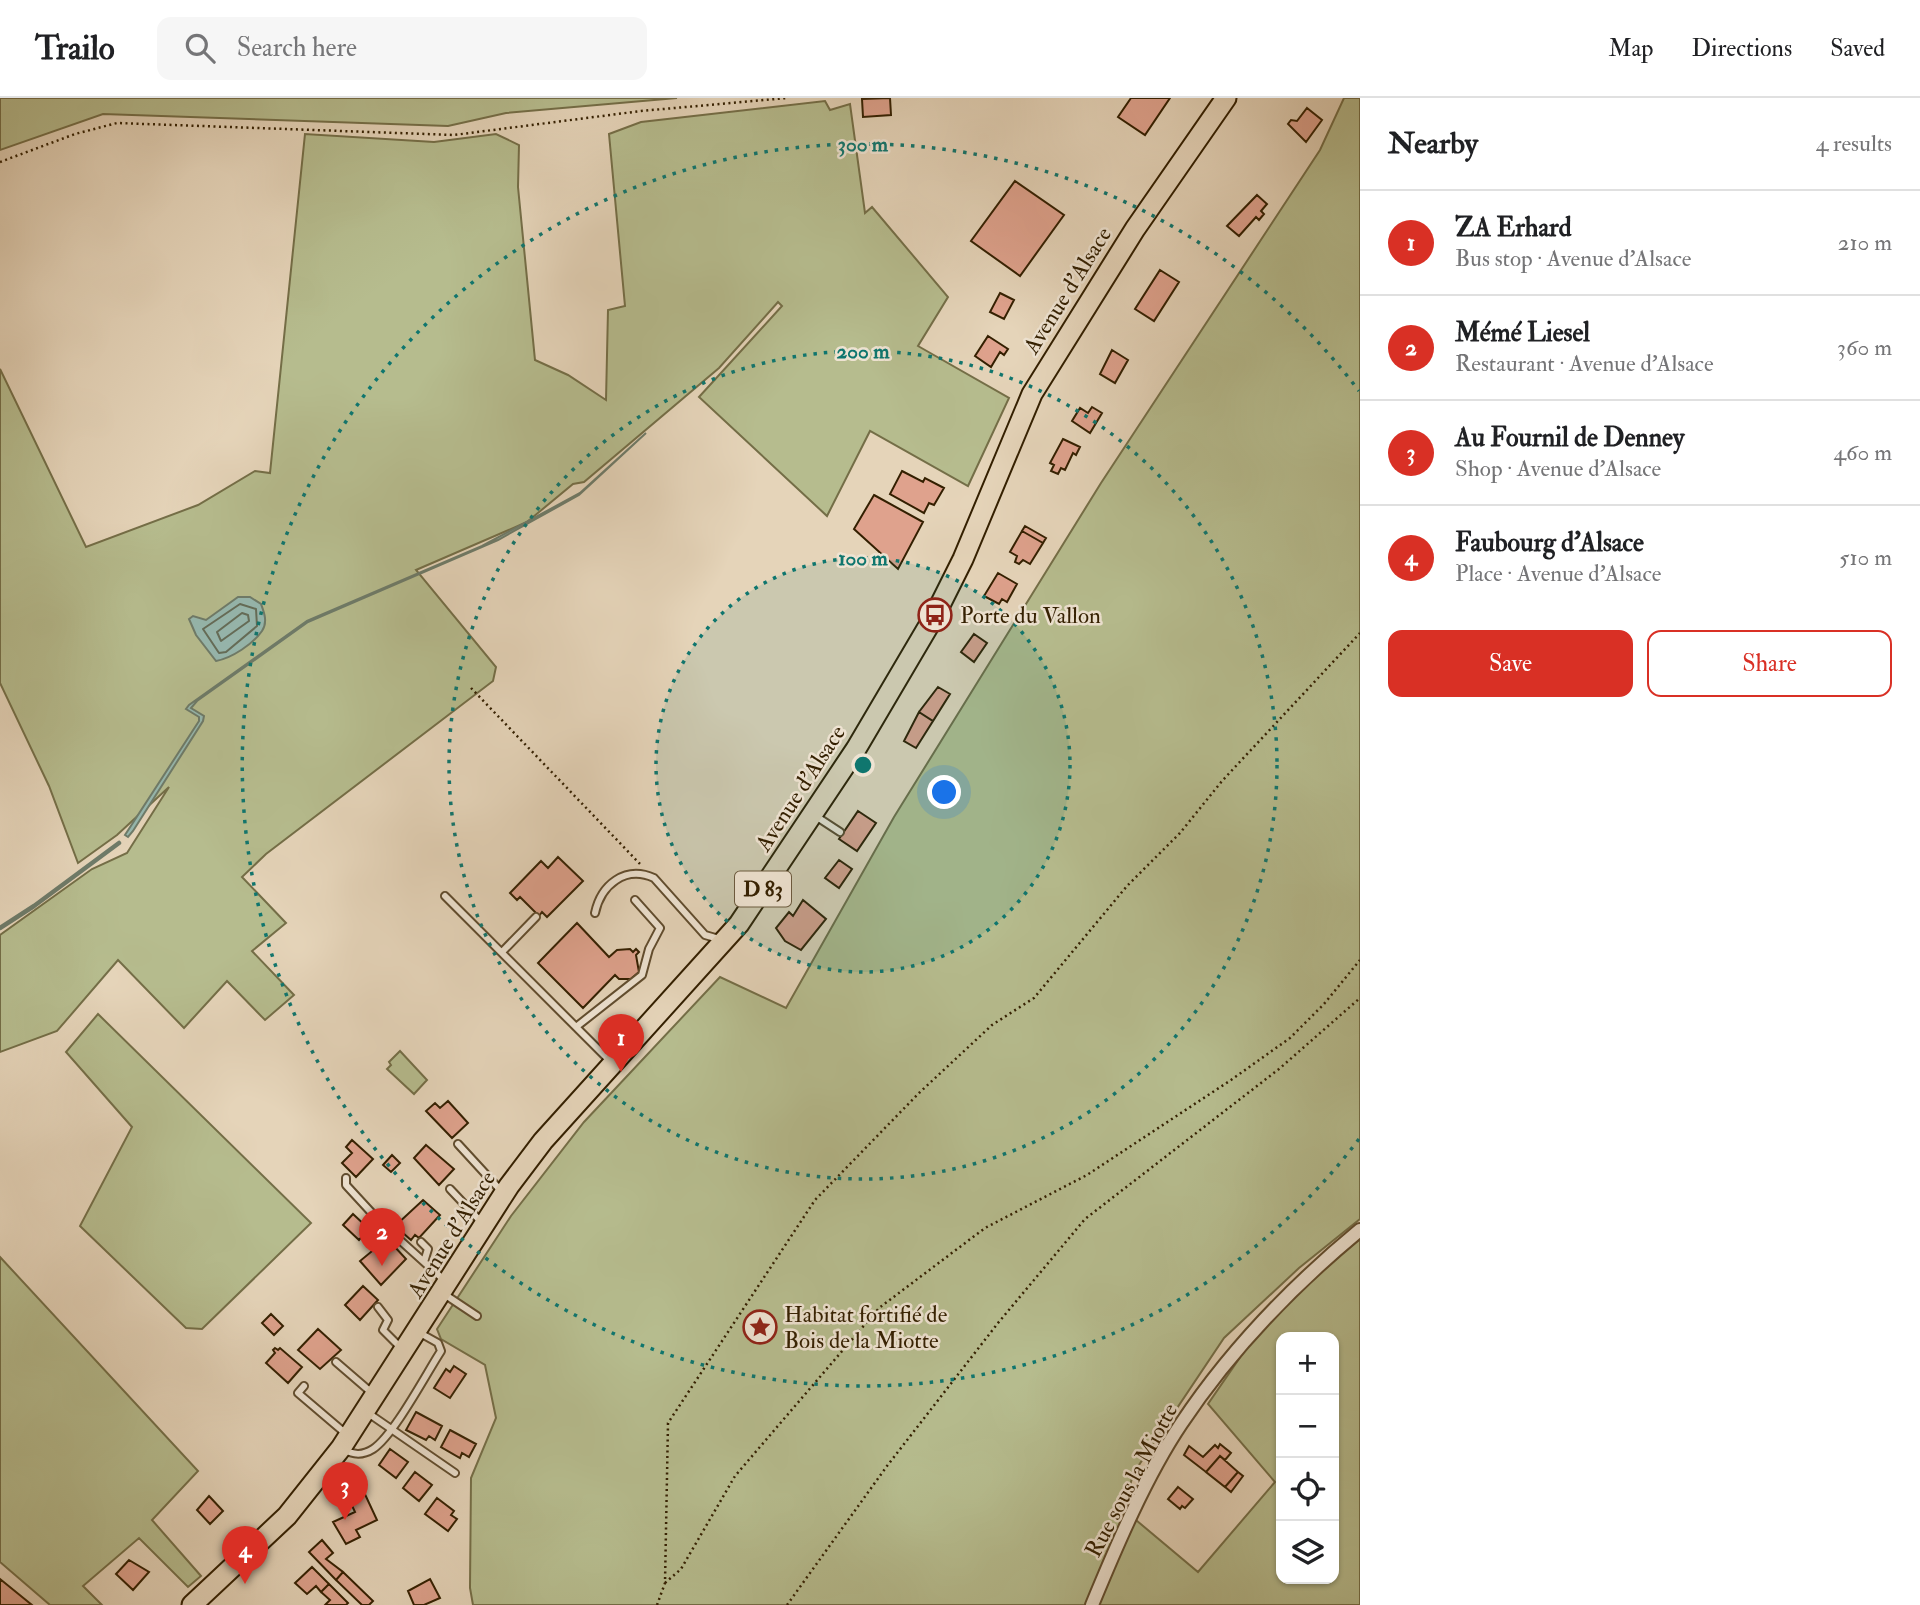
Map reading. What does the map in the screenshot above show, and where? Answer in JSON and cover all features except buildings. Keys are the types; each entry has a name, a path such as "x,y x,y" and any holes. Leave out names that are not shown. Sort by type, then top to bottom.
{"main road":[{"name":"Avenue d'Alsace","path":"192,1605 287,1516 345,1443 419,1332 504,1194 543,1141 739,924 856,749 935,615 963,559 1032,394 1135,229 1226,98"}],"street":[{"name":"Rue sous la Miotte","path":"1092,1605 1127,1524 1180,1425 1243,1340 1306,1275 1360,1230"}],"lane":[{"path":"813,814 840,832"},
{"path":"595,913 597,901 618,877 631,873 646,874 654,878 705,935 724,941"},
{"path":"445,896 612,1064"},
{"path":"576,1027 642,975 649,949 660,928 635,901"},
{"path":"502,952 536,917"},
{"path":"458,1144 504,1194"},
{"path":"345,1178 346,1185 381,1223 424,1262 445,1289 477,1316"},
{"path":"450,1189 484,1225"},
{"path":"421,1242 428,1249 424,1262"},
{"path":"378,1307 388,1320 383,1330 406,1352"},
{"path":"304,1386 298,1392 353,1455 366,1453 376,1448 390,1430 441,1351 438,1343 419,1332"},
{"path":"336,1362 390,1430 455,1473"}],"path":[{"path":"0,162 75,134 117,123 454,135 641,111 787,98"},
{"path":"657,1605 665,1583 668,1423 815,1200 919,1093 992,1025 1034,998 1127,886 1180,833 1222,781 1360,633"},
{"path":"471,688 641,865 646,874"},
{"path":"665,1583 681,1569 735,1476 879,1308 985,1228 1087,1175 1290,1038 1324,1004 1360,960"},
{"path":"787,1605 887,1466 998,1323 1085,1219 1279,1069 1360,998"}],"green space":[{"path":"0,98 677,98 506,113 448,126 103,114 0,150"},
{"path":"1344,98 1360,98 1360,1219 1299,1268 1224,1338 1133,1474 1124,1510 1198,1572 1275,1482 1208,1404 1252,1340 1312,1278 1360,1239 1360,1605 473,1605 470,1588 471,1478 496,1418 485,1365 441,1339 437,1329 511,1216 584,1122 720,977 786,1008 894,817 1101,483 1320,150"},
{"path":"825,101 830,110 850,104 865,213 872,207 948,297 918,346 1009,398 968,486 870,431 827,516 699,397 782,306 778,302 719,368 584,482 573,484 527,522 416,570 496,667 493,681 266,854 242,877 286,923 252,951 294,995 265,1020 227,981 184,1028 118,960 57,1031 0,1052 0,935 92,869 127,853 169,787 117,835 78,863 49,786 0,683 0,369 86,547 198,505 255,471 270,473 305,134 434,142 496,134 519,145 518,187 535,360 568,375 606,400 608,310 625,306 609,134 641,122"},
{"path":"98,1014 311,1223 202,1329 186,1328 80,1226 132,1127 66,1052"},
{"path":"400,1051 427,1080 414,1094 387,1069 391,1065 389,1062"},
{"path":"0,1257 198,1471 152,1520 201,1576 188,1587 139,1538 83,1586 102,1605 50,1605 0,1562"}],"water":[{"path":"646,433 579,495 498,540 308,622 197,701 191,708 204,716 203,721 133,831 128,837 125,835 199,721 199,717 186,709 189,705 307,621 482,546 580,493"},
{"path":"238,597 250,597 261,604 265,617 264,628 242,650 216,661 196,635 189,619 193,616 206,620"}],"waterway":[{"path":"0,928 119,843"}],"place":[{"name":"Porte du Vallon","path":"935,615"},
{"name":"ZA Erhard","path":"621,1072"},
{"name":"Mémé Liesel","path":"382,1266"},
{"name":"Habitat fortifié de Bois de la Miotte","path":"760,1327"},
{"name":"Au Fournil de Denney","path":"345,1520"},
{"name":"Faubourg d'Alsace","path":"245,1584"}]}
